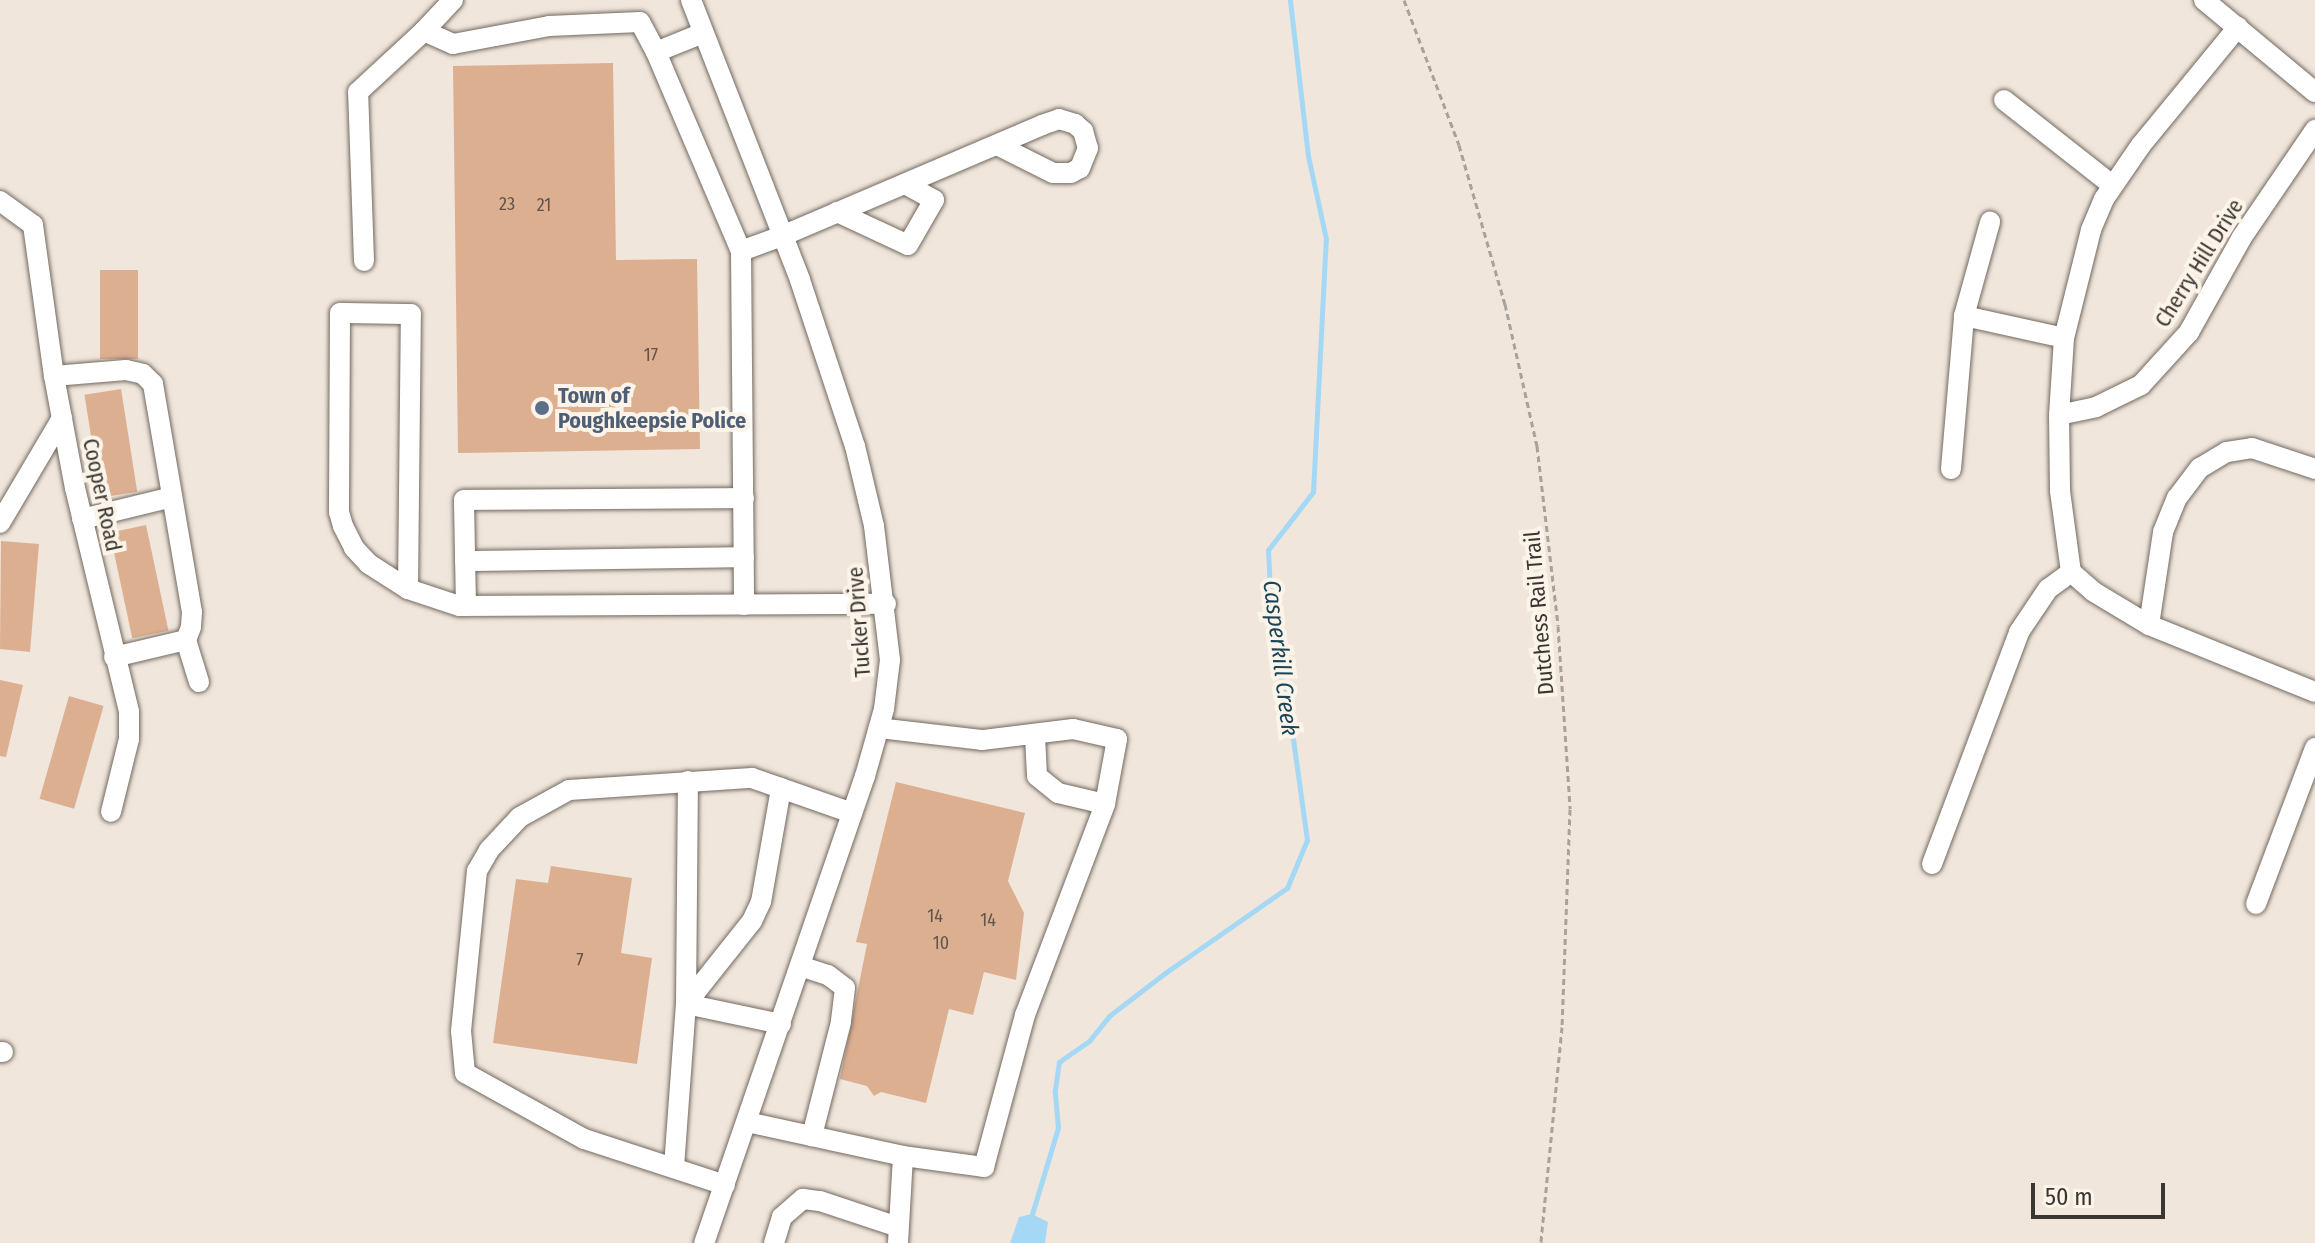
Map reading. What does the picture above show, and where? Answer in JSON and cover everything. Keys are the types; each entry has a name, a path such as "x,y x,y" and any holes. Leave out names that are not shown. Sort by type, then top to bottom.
{"street":[{"path":"364,261 358,92 453,0"},
{"name":"Tucker Drive","path":"691,0 782,236 855,446 874,526 886,604 890,660 879,728 852,813 704,1243"},
{"path":"2204,0 2315,92"},
{"path":"424,31 453,44 549,26 640,22 656,52 741,251 744,605"},
{"path":"2238,27 2112,185 2091,230 2064,338 2059,415 2060,491 2071,572 2094,592 2149,625 2315,692"},
{"path":"656,52 703,33"},
{"path":"2004,100 2112,185"},
{"name":"Cherry Hill Drive","path":"2059,415 2096,407 2141,385 2189,332 2242,237 2315,130"},
{"path":"741,251 997,145"},
{"path":"837,212 908,245 934,200 905,184"},
{"name":"Cooper Road","path":"0,201 33,225 62,418 82,519 129,712 129,739 111,812"},
{"path":"1951,469 1964,316 1990,222"},
{"path":"408,589 411,314 340,313 339,512 354,548 369,564 408,589 466,606 886,604"},
{"path":"1964,316 2064,338"},
{"path":"54,376 126,370 149,379 192,612 186,640 199,682"},
{"path":"0,523 62,418"},
{"path":"2149,625 2163,532 2185,484 2200,468 2227,452 2252,448 2315,469"},
{"path":"82,519 172,497"},
{"path":"466,606 464,500 744,498"},
{"path":"465,561 744,557"},
{"path":"1932,864 2019,632 2048,589 2071,572"},
{"path":"114,657 186,640"},
{"path":"747,1122 903,1156 984,1167 1025,1015 1105,804 1117,739 1073,729 982,740 879,728"},
{"path":"1035,736 1037,776 1058,793 1105,804"},
{"path":"2256,904 2315,748"},
{"path":"725,1185 584,1139 465,1073 461,1031 477,871 489,850 520,817 569,790 752,778 852,813"},
{"path":"674,1167 686,1004 688,781"},
{"path":"686,1004 752,921 761,902 781,788"},
{"path":"800,966 828,975 845,988 841,1022 812,1136"},
{"path":"686,1004 781,1024"},
{"path":"774,1243 782,1217 803,1199 820,1201 898,1235 903,1156"}],"path":[{"name":"Dutchess Rail Trail","path":"1404,0 1459,145 1505,304 1537,446 1558,626 1570,809 1562,1027 1541,1243"}],"water":[{"path":"1032,1214 1048,1222 1045,1243 1010,1243 1019,1217"}],"building":[{"path":"613,63 616,260 697,259 700,449 458,453 453,66"},
{"path":"100,270 138,270 138,359 100,359"},
{"path":"121,389 137,492 101,498 84,395"},
{"path":"146,525 168,631 132,638 110,533"},
{"path":"1,541 39,544 30,652 0,649"},
{"path":"0,680 23,685 6,757 0,756"},
{"path":"69,696 104,706 74,809 40,799"},
{"path":"896,782 1025,813 1008,881 1024,913 1016,980 984,972 973,1015 949,1009 926,1103 881,1092 874,1096 867,1086 840,1079 867,944 856,942"},
{"path":"551,866 632,878 621,953 652,958 637,1064 493,1043 516,879 548,883"}],"waterway":[{"name":"Casperkill Creek","path":"1032,1214 1058,1128 1055,1090 1059,1062 1089,1041 1109,1016 1165,973 1287,888 1307,840 1291,725 1272,634 1268,550 1313,492 1326,239 1308,156 1290,0"}],"place":[{"name":"Town of Poughkeepsie Police","path":"542,408"}]}
